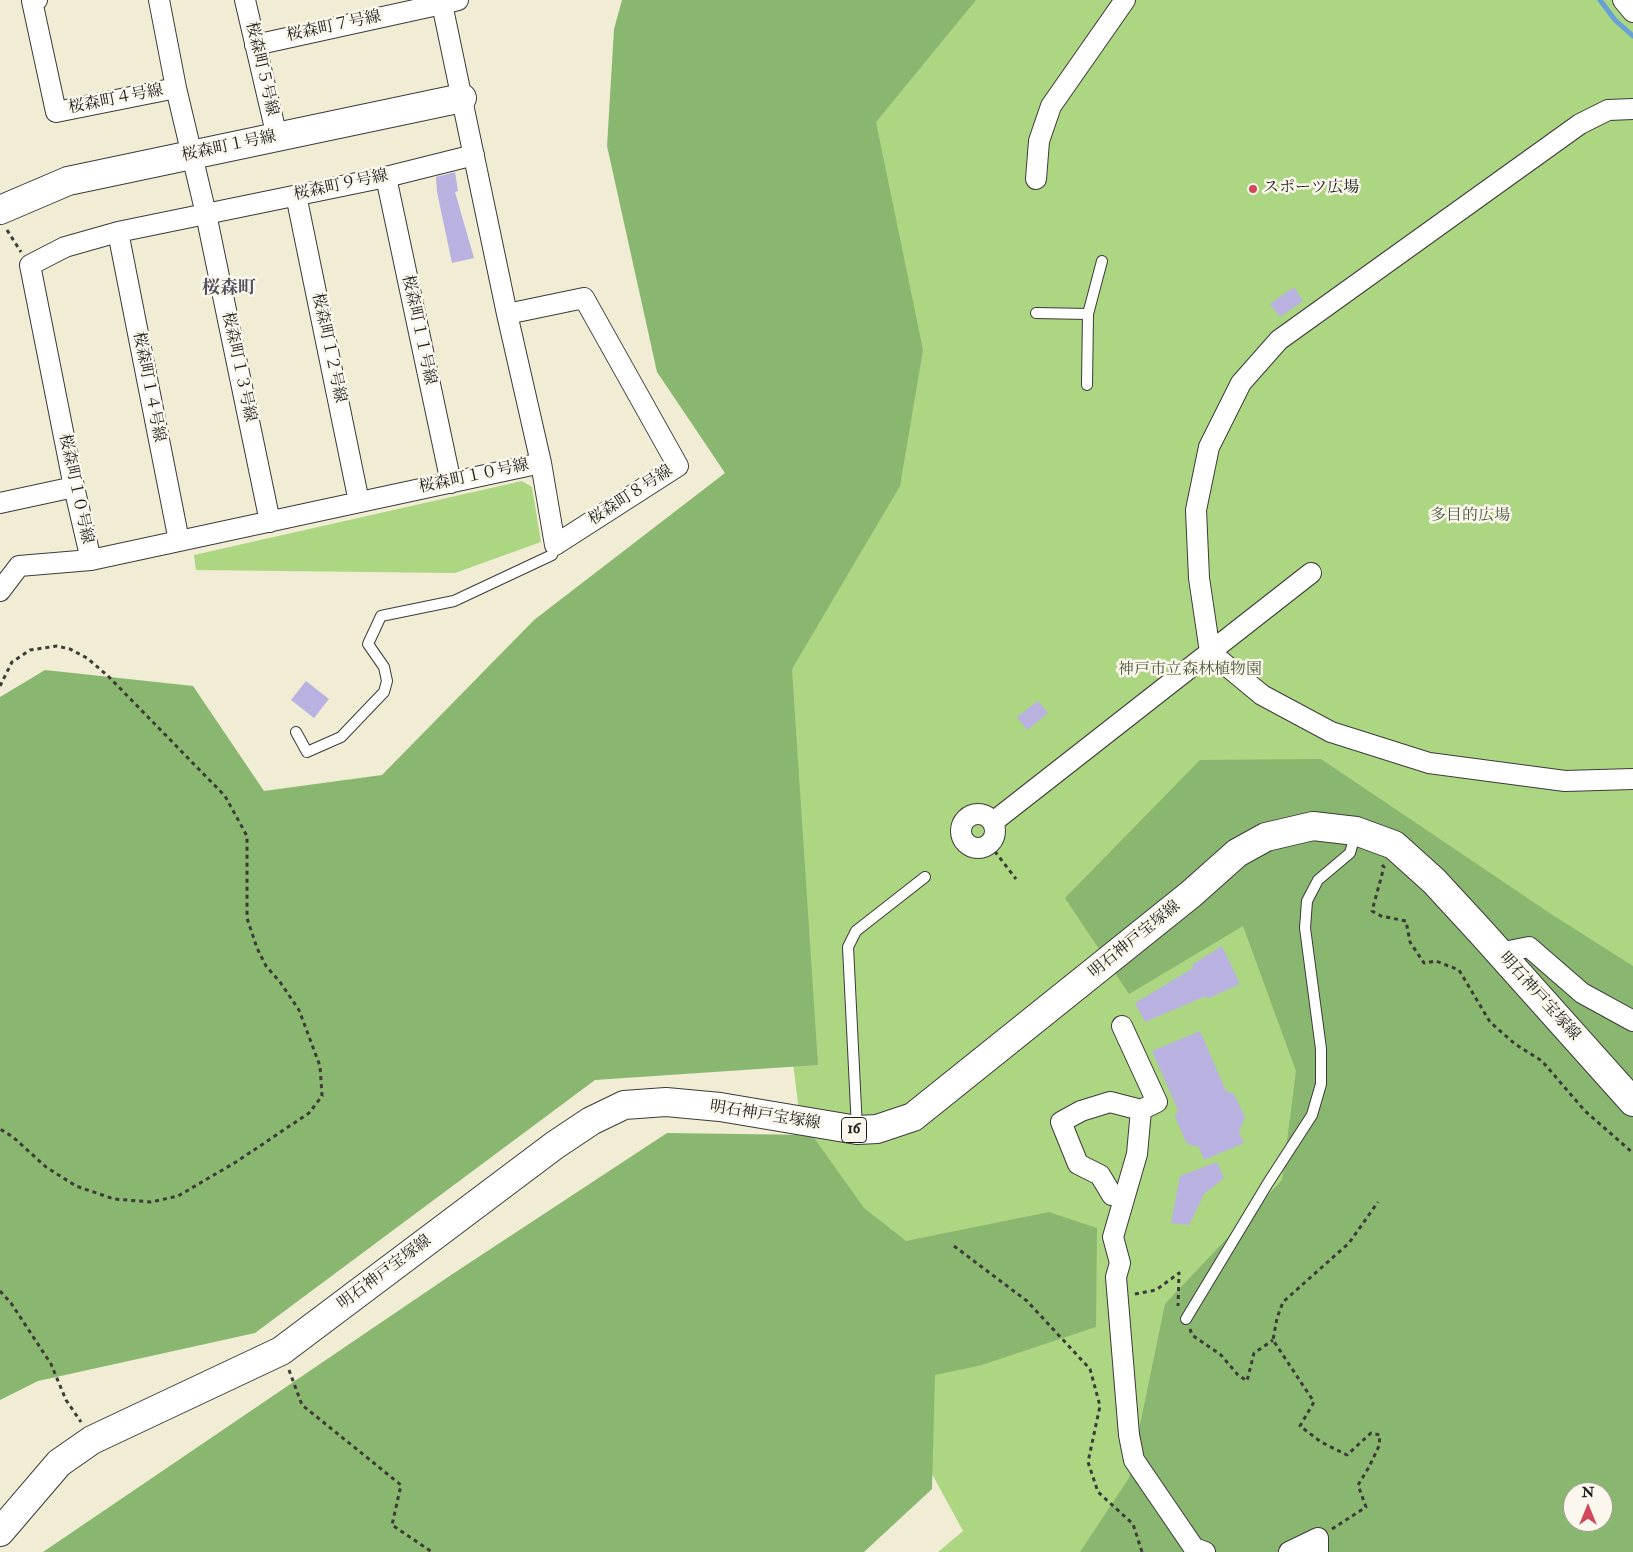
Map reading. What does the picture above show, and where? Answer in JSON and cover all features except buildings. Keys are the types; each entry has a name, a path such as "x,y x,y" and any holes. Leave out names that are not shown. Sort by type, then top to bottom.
{"main road":[{"name":"桜森町１号線","path":"2,218 68,181 462,98"},
{"name":"明石神戸宝塚線","path":"0,1532 59,1463 92,1440 281,1351 555,1145 590,1121 624,1105 666,1102 720,1107 857,1130 877,1129 913,1117 1183,901 1237,853 1266,837 1313,826 1356,831 1394,845 1434,881 1633,1102"}],"street":[{"name":"桜森町４号線","path":"36,0 32,1 56,112 176,88"},
{"name":"桜森町１３号線","path":"159,0 176,88 206,214 270,522"},
{"name":"桜森町５号線","path":"245,0 277,137"},
{"path":"1036,179 1039,141 1051,106 1126,0"},
{"path":"1623,0 1633,12"},
{"name":"桜森町７号線","path":"255,45 450,2"},
{"path":"450,2 462,98 506,314 541,463 555,545"},
{"path":"1633,109 1608,110 1580,124 1279,340 1241,383 1209,447 1196,510 1199,578 1210,652 1262,695 1330,732 1429,763 1565,781 1633,779"},
{"name":"桜森町９号線","path":"206,214 386,177 474,155"},
{"name":"桜森町１１号線","path":"386,177 451,483"},
{"name":"桜森町１２号線","path":"296,195 359,502"},
{"path":"30,265 65,247 118,232 206,214"},
{"name":"桜森町１４号線","path":"118,232 179,542"},
{"name":"桜森町１０号線","path":"30,265 74,487 91,560 541,463"},
{"name":"桜森町８号線","path":"506,314 584,298 678,466 555,545"},
{"path":"0,503 74,487"},
{"path":"0,591 19,566 91,560"},
{"path":"993,822 1311,573"},
{"path":"974,814 985,815 993,822 995,834 990,845 980,849 969,847 962,839 960,829 964,819 974,814"},
{"path":"1499,953 1529,947 1582,992 1633,1021"},
{"path":"1122,1026 1157,1102 1141,1110 1110,1102 1081,1111 1061,1122 1078,1164 1100,1175 1112,1195 1125,1195"},
{"path":"1141,1110 1137,1154 1113,1238 1120,1263 1116,1277 1129,1435 1134,1460 1196,1551"},
{"path":"1288,1552 1318,1545"}],"lane":[{"path":"1087,385 1088,314 1102,261"},
{"path":"1036,314 1088,314"},
{"path":"296,732 307,752 341,738 384,692 387,681 384,667 368,644 381,616 454,600 552,555 555,545"},
{"path":"1186,1319 1268,1183 1312,1115 1321,1084 1321,1049 1305,928 1307,901 1318,880 1350,853 1356,831"},
{"path":"857,1130 848,947 856,931 924,877"}],"path":[{"path":"2,218 30,265"},
{"path":"0,686 12,662 30,650 57,646 70,649 87,658 108,676 225,796 247,836 247,918 257,948 266,966 300,1010 320,1066 322,1096 309,1113 236,1162 178,1196 151,1202 114,1199 76,1186 46,1167 13,1137 0,1129"},
{"path":"990,845 1016,880"},
{"path":"1380,862 1384,867 1372,911 1381,916 1406,921 1410,942 1424,963 1436,961 1459,970 1490,1022 1515,1044 1542,1061 1585,1111 1633,1153"},
{"path":"1318,1545 1366,1507 1358,1485 1379,1446 1380,1435 1371,1433 1348,1455 1320,1442 1300,1426 1314,1402 1273,1340 1277,1318 1283,1302 1349,1243 1378,1202"},
{"path":"954,1246 1027,1301 1090,1369 1100,1406 1088,1462 1098,1492 1133,1524 1142,1552"},
{"path":"0,1291 11,1303 51,1364 66,1400 92,1440"},
{"path":"281,1351 302,1405 401,1485 392,1525 432,1552"}],"green space":[{"path":"622,0 976,0 876,122 923,350 900,486 792,669 818,1065 595,1080 255,1333 38,1381 0,1400 0,697 45,670 193,686 264,791 382,775 534,620 725,473 657,372 607,146 614,29"},
{"name":"神戸市立森林植物園","path":"834,0 1633,0 1633,1552 938,1552 963,1531 818,1264 744,669"},
{"path":"522,481 532,487 541,542 455,573 196,570 194,555"},
{"path":"1321,759 1551,914 1633,966 1633,1552 1080,1552 1129,1478 1165,1304 1282,1180 1296,1071 1243,926 1129,994 1065,898 1200,760"},
{"path":"667,1133 812,1135 864,1208 906,1241 1049,1212 1097,1228 1096,1327 982,1365 935,1375 932,1489 864,1552 43,1552 451,1275"}],"waterway":[{"path":"1600,0 1615,20 1633,36"}],"place":[{"name":"スポーツ広場","path":"1253,189"}],"district":[{"name":"桜森町","path":"229,289"}],"park label":[{"name":"多目的広場","path":"1470,517"}]}
